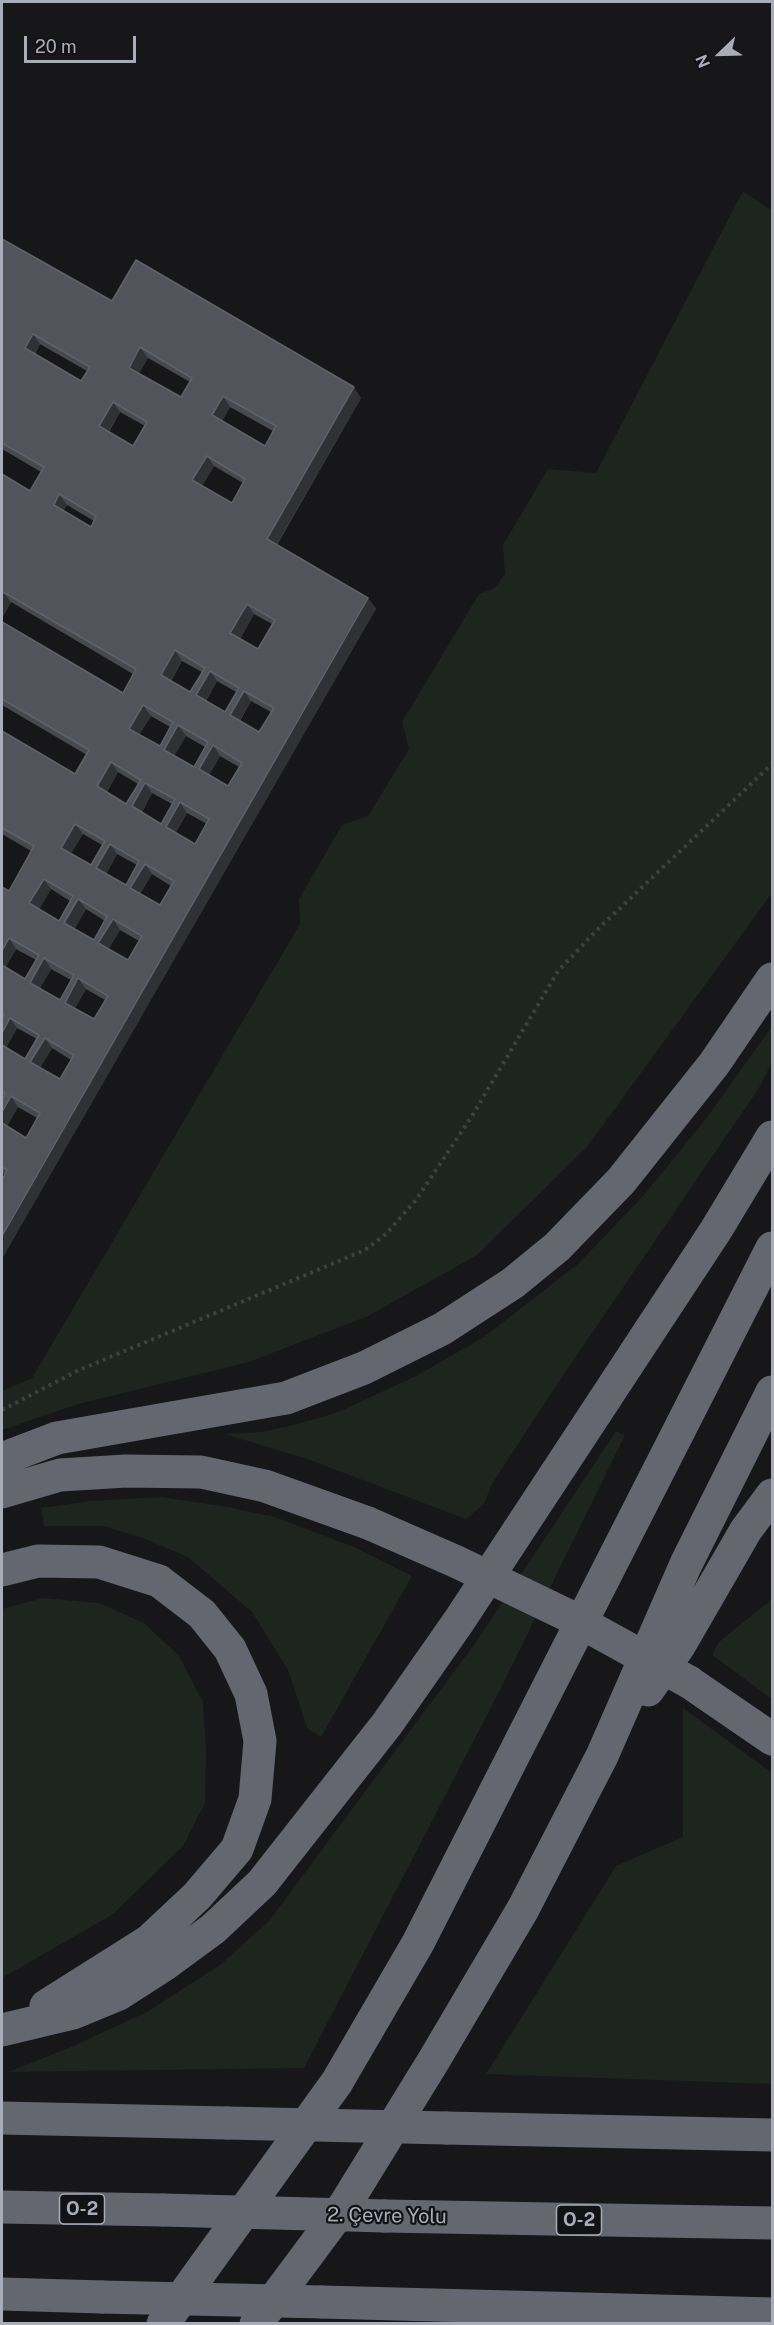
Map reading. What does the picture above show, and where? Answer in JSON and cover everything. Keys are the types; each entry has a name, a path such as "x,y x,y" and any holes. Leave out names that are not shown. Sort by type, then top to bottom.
{"highway":[{"path":"2,1459 57,1438 286,1398 364,1368 442,1329 513,1283 557,1248 621,1181 714,1064 772,979"},
{"path":"5,2029 73,2013 119,1994 213,1929 262,1883 387,1724 459,1621 710,1240 772,1137"},
{"path":"164,2324 337,2082 418,1943 772,1248"},
{"path":"256,2324 346,2203 523,1909 602,1756 682,1574 772,1392"},
{"path":"2,1492 60,1476 126,1471 201,1472 265,1486 368,1523 457,1562 567,1615 689,1682 772,1738"},
{"path":"602,1756 679,1646 746,1530 772,1495"},
{"path":"2,1570 38,1561 99,1563 159,1581 202,1614 230,1649 251,1694 260,1741 255,1799 237,1850 197,1896 149,1941 57,2001 5,2029"},
{"path":"2,2118 772,2135"},
{"name":"2. Çevre Yolu","path":"2,2207 772,2223"},
{"path":"2,2294 772,2314"}],"path":[{"path":"2,1410 77,1371 365,1250 386,1234 416,1200 472,1116 558,971 597,930 772,764"}],"shaded area":[{"path":"743,191 772,211 772,893 587,1147 477,1255 368,1316 249,1362 78,1404 2,1430 2,1391 32,1378 300,924 299,899 342,825 368,816 409,749 402,722 479,594 495,588 505,574 503,545 548,469 596,473"},
{"path":"772,1026 772,1062 759,1088 558,1383 492,1484 484,1504 466,1519 307,1459 225,1434 261,1432 336,1413 416,1376 484,1337 578,1264 643,1196 705,1120"},
{"path":"616,1431 625,1435 500,1690 304,2068 8,2072 71,2047 147,2012 220,1965 269,1921 476,1642"},
{"path":"161,1497 275,1517 354,1547 412,1576 321,1737 307,1728 288,1670 252,1612 188,1557 145,1539 104,1526 44,1526 41,1508 91,1501"},
{"path":"43,1598 99,1603 144,1623 179,1656 203,1702 206,1752 205,1803 183,1846 113,1914 2,1978 2,1609"},
{"path":"772,1599 772,1699 712,1655 719,1642"},
{"path":"683,1708 772,1773 772,2084 486,2074 616,1866 683,1837"}],"building":[{"path":"2,239 112,301 136,260 354,387 267,539 368,598 2,1236 2,1180 7,1170 2,1167 2,1123 26,1138 40,1113 11,1096 2,1112 2,1100 5,1094 2,1091 2,1045 25,1059 39,1035 10,1018 2,1033 4,1015 2,1013 2,965 25,979 39,955 9,938 2,951 2,887 9,891 34,846 2,828 2,731 75,774 89,750 2,699 2,622 123,693 136,669 3,592 2,595 2,474 30,491 44,467 2,443","holes":["33,334 90,367 81,381 25,348","140,347 192,378 181,397 129,368","223,396 276,426 265,446 212,415","113,402 147,422 133,446 99,426","207,456 245,479 232,503 192,480","59,494 96,516 91,527 54,505","247,604 275,620 258,649 230,633","175,650 205,668 190,692 161,675","210,671 239,688 225,712 196,695","244,691 274,708 259,732 230,715","143,705 173,722 160,746 129,729","178,725 208,742 194,767 164,750","213,745 242,763 228,786 199,769","111,762 141,780 126,804 97,786","145,783 175,799 161,824 132,806","180,802 209,819 195,844 166,827","75,824 105,841 91,865 61,848","110,844 139,861 126,885 96,868","145,864 174,881 160,905 130,888","44,879 73,896 59,921 29,903","78,899 107,916 94,940 64,923","113,919 142,936 128,960 98,943","44,958 74,975 60,1000 30,983","78,978 108,996 94,1019 65,1003","45,1038 74,1055 60,1079 30,1062"]}]}
